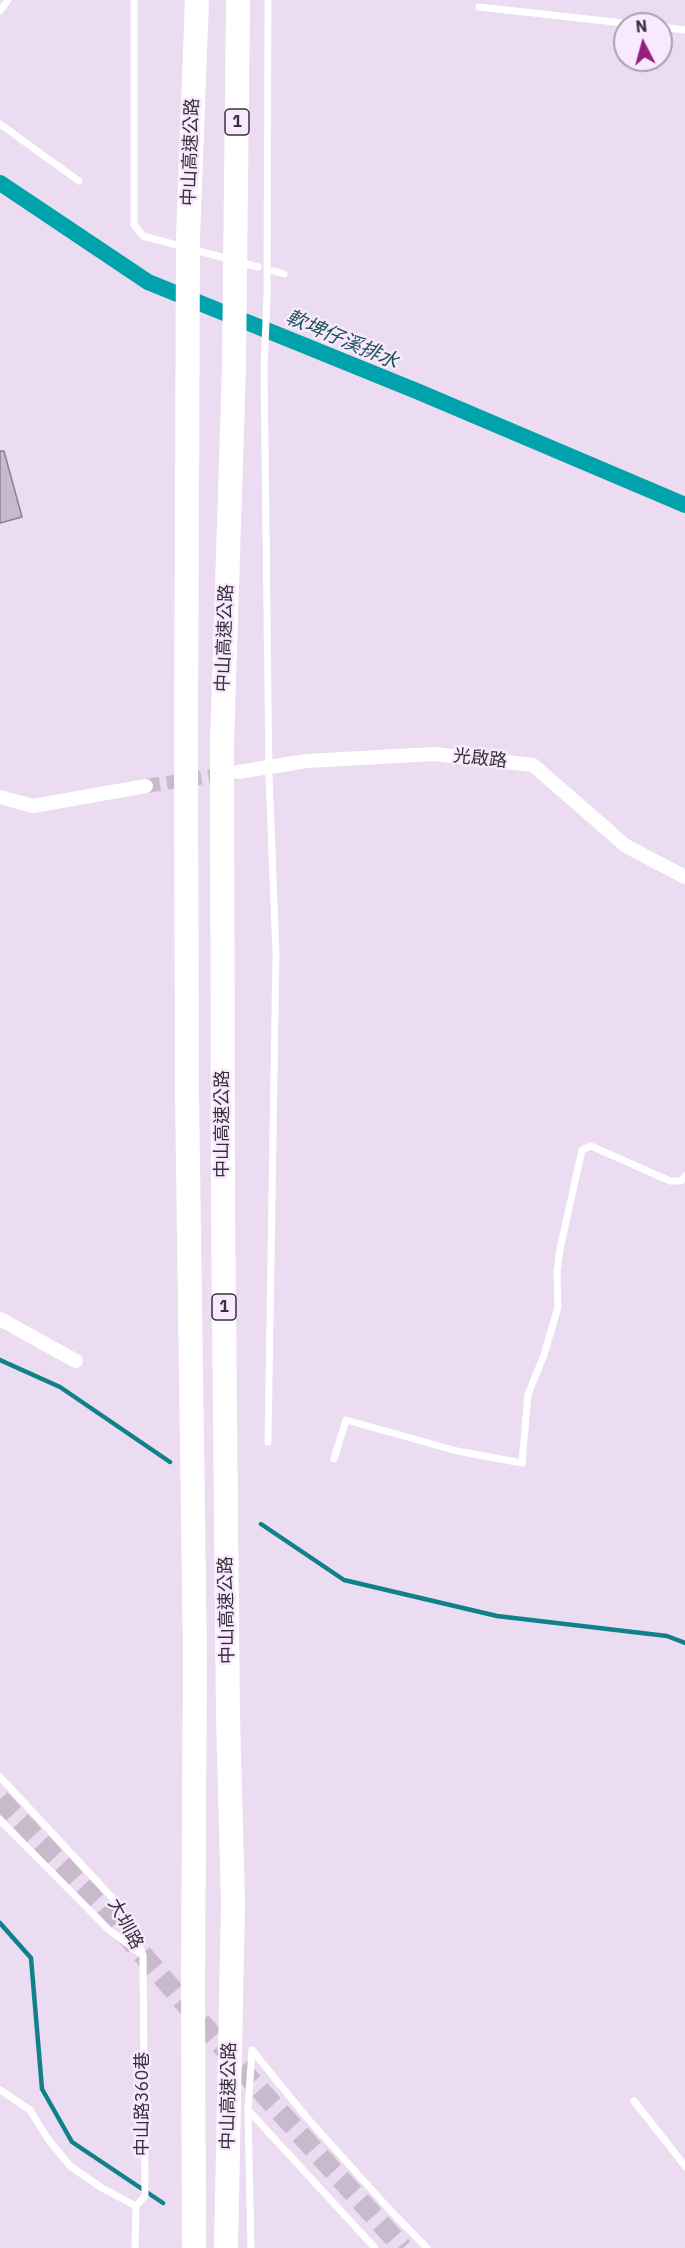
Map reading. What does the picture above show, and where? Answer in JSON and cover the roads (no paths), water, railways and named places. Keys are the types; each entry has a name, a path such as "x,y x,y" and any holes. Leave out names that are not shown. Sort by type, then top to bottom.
{"highway":[{"name":"中山高速公路","path":"194,2248 195,1655 187,1096 188,236 197,0"},
{"name":"中山高速公路","path":"226,2248 233,1903 228,1716 223,1233 222,744 234,367 238,0"}],"street":[{"name":"光啟路","path":"238,772 307,761 434,754 533,765 626,846 685,878"},
{"path":"0,797 33,806 146,786"},
{"path":"0,1319 76,1361"}],"lane":[{"path":"0,11 8,0"},
{"path":"134,0 134,225 143,236 258,267"},
{"path":"268,0 267,298 264,367 270,767 276,953 268,1442"},
{"path":"479,7 613,22"},
{"path":"0,124 80,181"},
{"path":"274,271 284,274"},
{"path":"333,1459 346,1420 457,1451 522,1463 528,1394 544,1355 558,1307 557,1271 560,1249 582,1150 591,1146 670,1181 681,1181 685,1176"},
{"name":"大圳路","path":"0,1776 119,1905 143,1955"},
{"name":"大圳路","path":"0,1820 109,1930 143,1955"},
{"name":"中山路360巷","path":"136,2205 145,2196 143,1955"},
{"path":"250,2248 248,2110 252,2050 308,2119 427,2248"},
{"path":"0,2090 30,2110 48,2139 70,2166 102,2188 136,2205 135,2248"},
{"path":"634,2101 685,2166"},
{"path":"248,2110 375,2248"}],"waterway":[{"name":"軟埤仔溪排水","path":"0,183 148,282 419,392 685,505"},
{"path":"0,1360 60,1387 170,1462"},
{"path":"261,1524 344,1580 497,1616 667,1636 685,1643"},
{"path":"0,1923 31,1958 42,2089 72,2142 163,2203"}],"tunnel":[{"path":"146,786 226,774"},
{"path":"0,1799 99,1904 251,2080 403,2248"}]}
